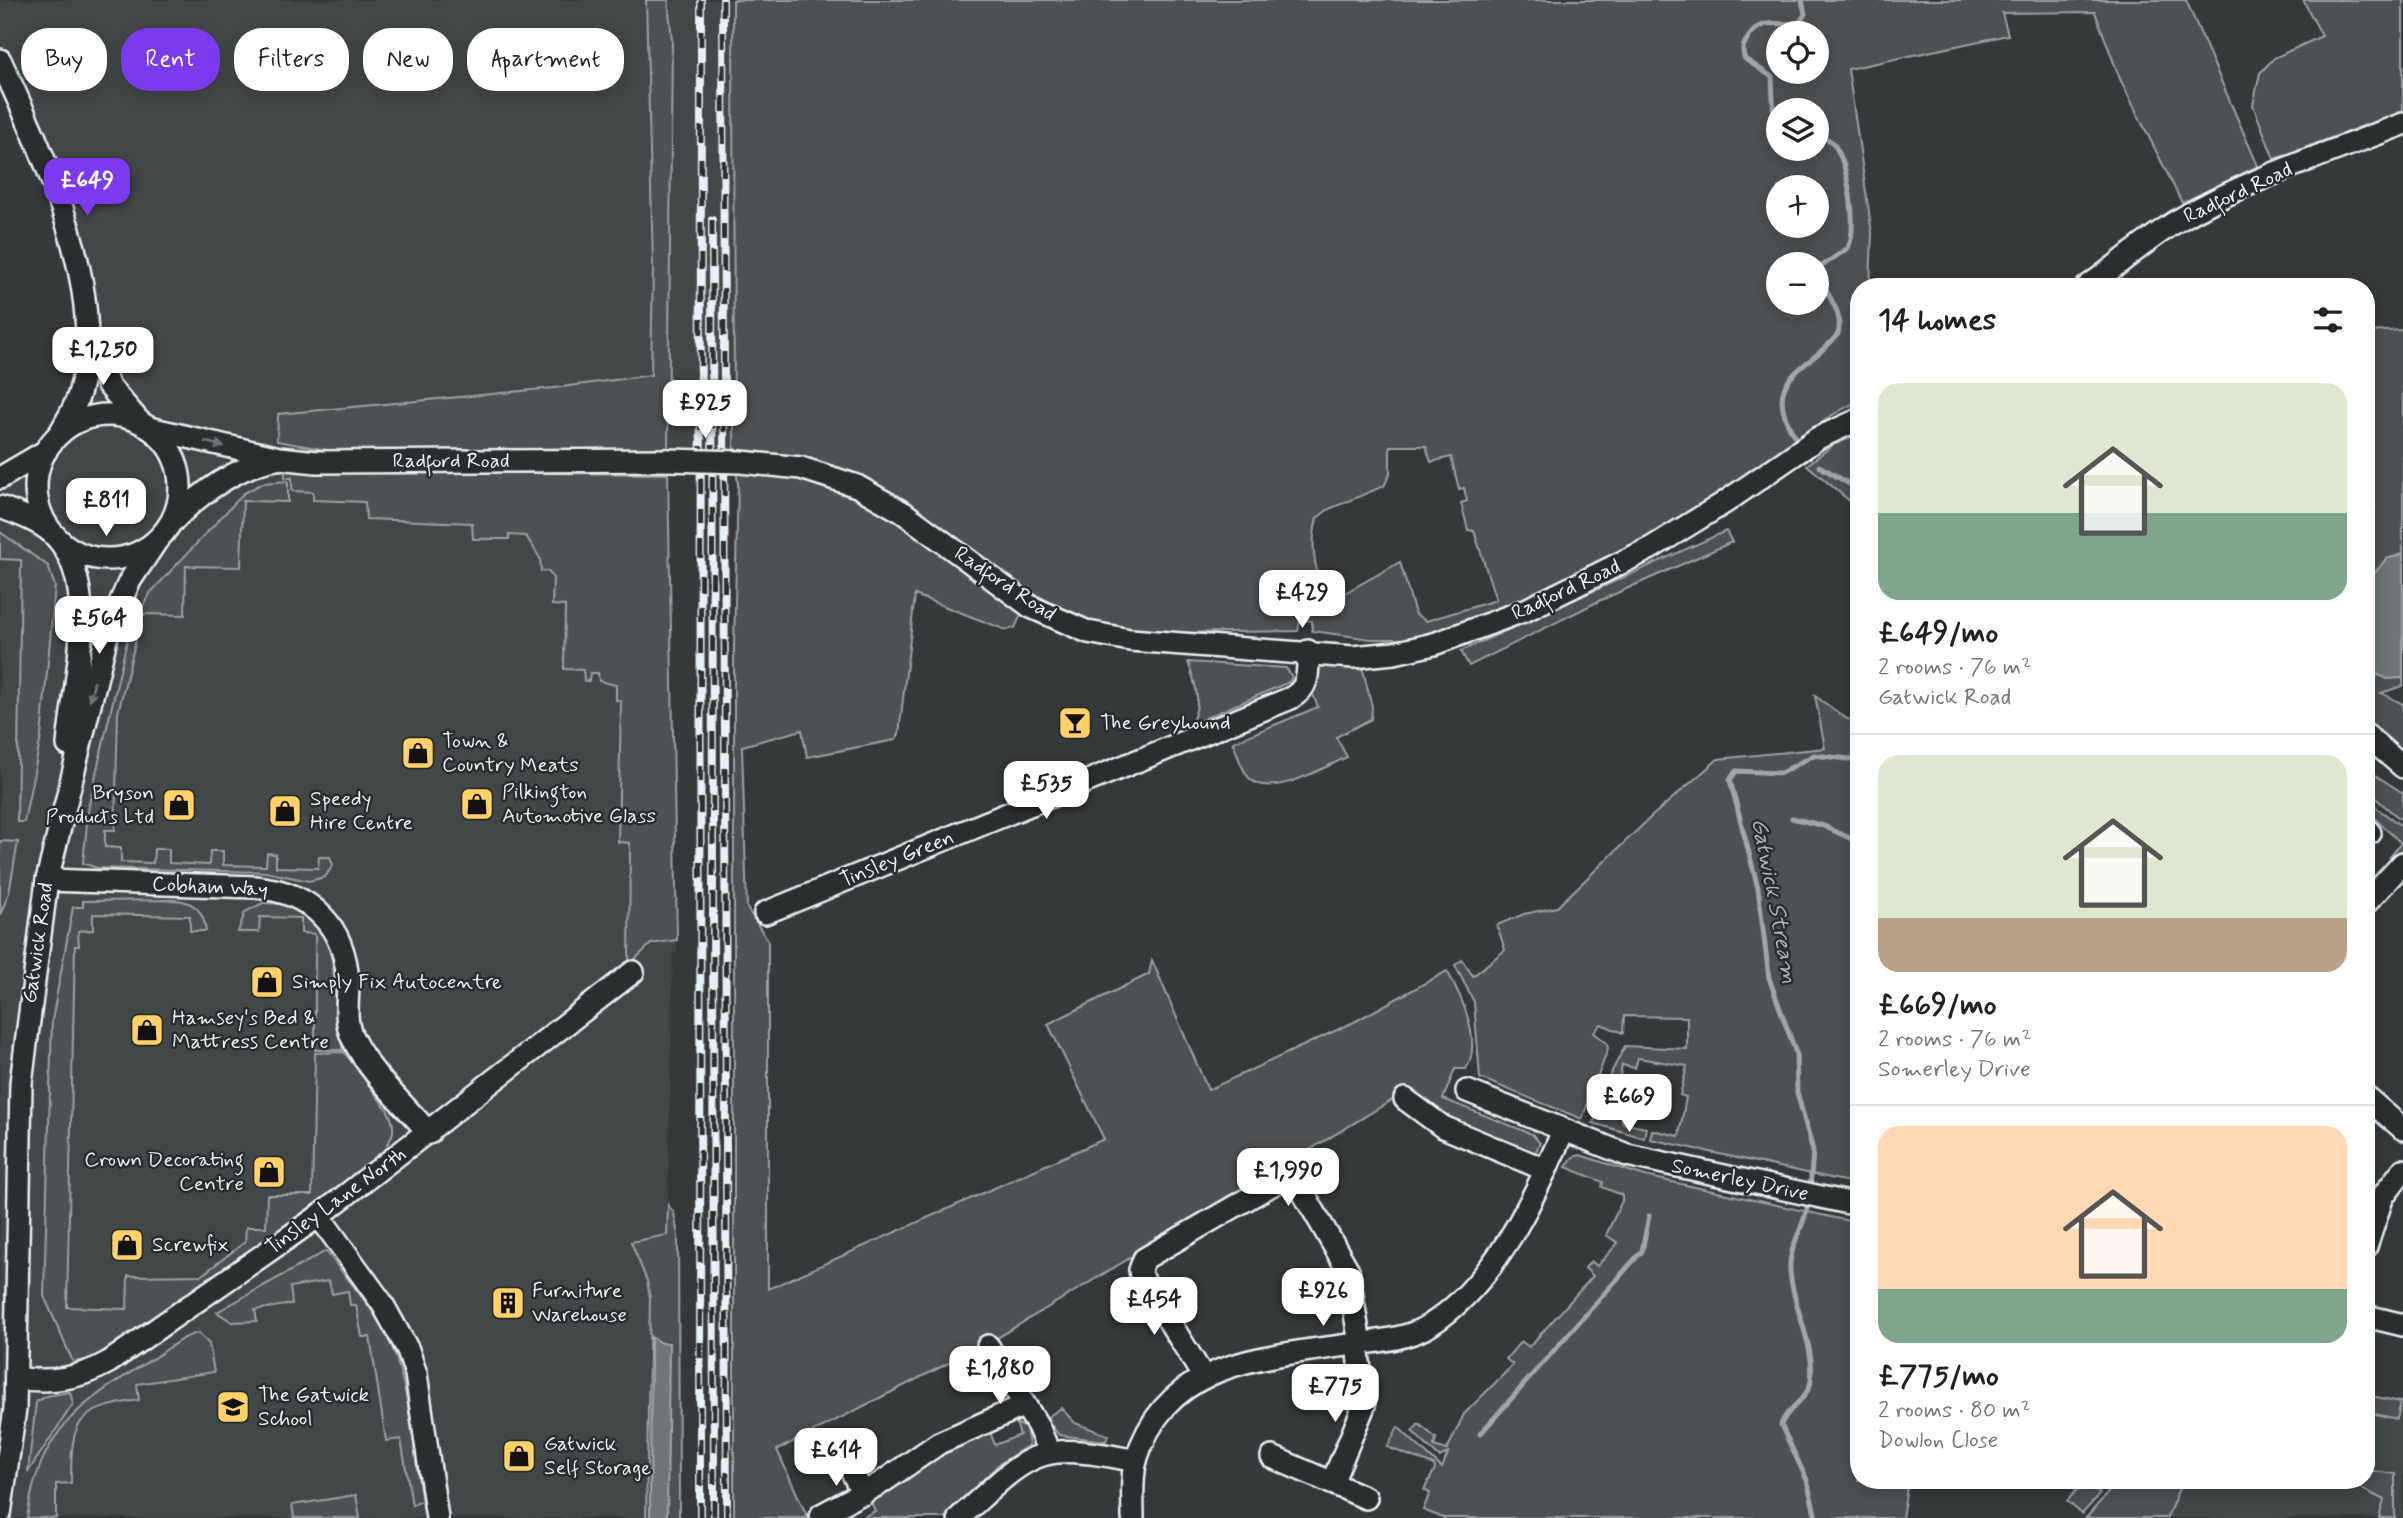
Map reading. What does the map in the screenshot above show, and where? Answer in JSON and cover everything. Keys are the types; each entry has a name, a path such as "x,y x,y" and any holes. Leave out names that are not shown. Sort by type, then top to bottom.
{"street":[{"path":"0,60 32,129 65,218 86,320 107,384 171,452 179,475 179,502 163,533 138,553 107,559 81,554 56,537 0,507"},
{"name":"Radford Road","path":"2099,278 2176,222 2201,209 2268,177 2403,124"},
{"path":"56,537 44,519 37,498 37,476 77,401 82,384 86,320"},
{"path":"0,478 52,444 76,424 97,416 121,417 145,426"},
{"path":"1838,427 1850,419"},
{"name":"Radford Road","path":"145,426 279,458 325,462 668,460 741,462 801,468 857,486 904,513 1031,607 1079,629 1130,640 1308,651 1353,657 1394,653 1434,644 1526,610 1632,559 1681,531 1838,427 1850,423"},
{"name":"Radford Road","path":"163,533 214,487 252,467 279,458"},
{"name":"Gatwick Road","path":"0,1514 13,1433 16,1378 9,1292 9,1126 22,1062 47,880 66,793 111,622 129,582 163,533"},
{"name":"Gatwick Road","path":"56,537 75,574 81,602 66,793"},
{"name":"Tinsley Green","path":"765,914 1291,698 1303,689 1307,682 1308,651"},
{"path":"2375,749 2403,767"},
{"path":"2375,894 2403,863"},
{"name":"Cobham Way","path":"47,880 255,887 287,893 307,902 328,920 342,945 347,973 348,1023 352,1038 368,1064 429,1133"},
{"name":"Tinsley Lane North","path":"16,1378 45,1382 71,1378 104,1364 319,1216 633,972"},
{"name":"Somerley Drive","path":"1466,1091 1627,1155 1850,1203"},
{"path":"1405,1099 1443,1127 1546,1170"},
{"path":"2375,1105 2403,1129"},
{"path":"1133,1518 1136,1461 1164,1409 1203,1376 1230,1365 1359,1344 1420,1330 1456,1302 1503,1251 1546,1170 1563,1131"},
{"path":"2375,1220 2383,1196 2403,1170"},
{"path":"1203,1376 1141,1276 1141,1264 1144,1259 1287,1176 1297,1182 1345,1263 1351,1280 1364,1406 1332,1483"},
{"path":"319,1216 382,1303 408,1350 416,1374 436,1518"},
{"path":"2375,1318 2403,1325"},
{"path":"988,1346 1042,1432 1049,1452"},
{"path":"821,1515 863,1494 939,1443 1025,1405"},
{"path":"959,1518 1018,1465 1049,1452 1086,1450 1136,1461"},
{"path":"1272,1457 1365,1499"},
{"path":"847,1462 863,1494"}],"shaded area":[{"path":"0,0 652,0 667,323 672,58 668,0 733,0 734,452 668,452 677,953 673,953 667,1235 631,1243 647,1281 650,1298 646,1518 0,1518 0,478 52,443 73,408 83,301 0,60"},
{"path":"646,0 668,0 672,40 668,451 333,451 277,441 278,414 554,388 651,375 653,265"},
{"path":"733,0 2186,0 2258,166 2182,203 2120,79 2095,12 2002,13 2008,35 1848,69 1872,233 1870,278 1850,278 1850,405 1832,415 1703,511 1595,566 1493,612 1408,639 1371,639 1312,631 1312,621 1300,620 1298,631 1166,633 1100,627 1031,592 1015,628 1006,630 915,595 899,734 895,740 807,757 802,730 742,746 747,908 768,941 768,1289 1104,1139 1048,1024 1149,974 1152,960 1208,1090 1354,1022 1447,971 1464,1005 1472,1046 1466,1069 1455,1069 1443,1099 1532,1134 1540,1143 1533,1158 1454,1125 1404,1093 992,1341 777,1450 808,1518 734,1518 734,643 738,484 734,452","holes":["1390,446 1426,446 1431,462 1451,457 1459,489 1464,488 1467,501 1461,503 1468,530 1474,531 1496,600 1426,621 1415,614 1400,562 1343,594 1332,591 1324,584 1315,564 1317,518 1329,509 1384,486 1390,474"]},
{"path":"2303,0 2403,0 2403,111 2274,159 2253,105 2260,73 2274,58 2322,36"},
{"path":"2403,330 2403,554 2386,559 2375,573 2375,506 2375,332"},
{"path":"1850,438 1850,501 1807,465 1833,445"},
{"path":"285,471 668,474 677,940 651,944 629,965 630,843 618,842 621,701 616,700 616,685 599,681 598,673 590,673 589,681 584,681 583,670 564,669 565,606 552,605 553,578 548,571 541,571 540,558 526,536 473,539 472,523 366,519 365,502 313,500 313,492 292,491 292,478 285,478"},
{"path":"288,481 288,502 243,501 241,567 186,566 185,615 143,614 139,626 132,624 151,592 244,493 263,483"},
{"path":"1726,531 1732,542 1599,601 1469,666 1461,651"},
{"path":"0,532 48,566 55,586 41,737 24,822 17,822 21,560 0,559"},
{"path":"2403,554 2403,678 2387,679 2375,673 2375,573 2386,559"},
{"path":"130,628 138,631 118,713 115,830 105,830 105,847 121,848 121,862 153,863 154,849 169,849 169,863 209,865 210,851 223,851 223,865 266,866 267,853 276,854 276,867 318,868 319,857 330,857 333,865 325,877 309,881 266,872 97,868 83,863 89,804"},
{"path":"1188,662 1286,668 1292,677 1289,682 1189,725 1197,702"},
{"path":"1320,664 1363,670 1372,707 1371,719 1336,737 1347,757 1297,780 1283,784 1258,784 1246,774 1233,742 1318,707 1312,692"},
{"path":"2375,674 2403,678 2403,686 2381,693 2403,704 2403,755 2375,732"},
{"path":"1815,696 1850,720 1850,1182 1650,1139 1652,1130 1679,1136 1686,1097 1680,1095 1687,1066 1638,1058 1635,1068 1622,1065 1619,1082 1609,1080 1610,1075 1625,1046 1687,1049 1687,1017 1624,1016 1623,1033 1601,1024 1594,1033 1607,1043 1608,1049 1582,1119 1480,1078 1474,1002 1455,965 1462,960 1473,976 1505,950 1497,925 1524,914 1557,907 1651,817 1718,759 1825,748"},
{"path":"2375,775 2403,793 2403,821 2375,795"},
{"path":"2375,805 2403,827 2403,857 2390,857 2401,843 2375,819"},
{"path":"0,841 18,842 9,893 0,915"},
{"path":"83,901 187,902 197,908 206,931 190,931 190,916 93,914 93,930 78,931 79,946 75,946 67,1307 127,1309 128,1276 202,1275 245,1242 246,1227 266,1227 267,1195 312,1195 315,1053 344,1052 388,1111 393,1128 387,1144 390,1148 258,1246 98,1358 73,1362 44,1296 52,1020 73,907 83,907"},
{"path":"263,903 292,907 312,918 324,935 331,956 338,1029 343,1050 315,1050 315,934 301,933 301,918 260,917 259,932 238,932 245,912"},
{"path":"1606,1095 1627,1101 1622,1123 1646,1128 1644,1138 1593,1123 1597,1114 1612,1118 1616,1107 1605,1101"},
{"path":"1580,1155 1645,1176 1850,1221 1850,1489 1907,1489 1902,1518 1443,1518 1423,1510 1430,1493 1424,1490 1435,1469 1434,1465 1387,1447 1398,1427 1442,1468 1448,1453 1439,1457 1412,1431 1419,1424 1436,1438 1434,1446 1447,1450 1464,1414 1513,1365 1506,1359 1521,1341 1529,1347 1593,1276 1585,1268 1591,1261 1597,1266 1618,1243 1606,1235 1622,1201 1622,1195 1602,1187 1603,1182 1566,1167 1573,1157"},
{"path":"668,1205 674,1213 678,1236 679,1518 646,1518 650,1298 647,1281 631,1242 667,1235"},
{"path":"326,1251 373,1312 394,1352 406,1394 422,1501 412,1505 401,1439 386,1441 370,1337 362,1337 356,1305 350,1305 348,1291 332,1294 329,1281 290,1287 292,1304 255,1310 257,1321 232,1322 217,1312"},
{"path":"199,1333 209,1344 214,1372 137,1384 139,1400 101,1408 89,1414 76,1432 71,1483 56,1484 56,1518 27,1518 33,1487 42,1462 53,1440 67,1422 104,1390 181,1340"},
{"path":"651,1337 661,1343 669,1343 667,1518 650,1518"},
{"path":"70,1392 73,1404 28,1472 36,1402 47,1396"},
{"path":"2375,1397 2403,1403 2403,1518 2167,1518 2179,1489 2375,1489"},
{"path":"2375,1397 2401,1402 2397,1419 2375,1414"},
{"path":"1061,1408 1075,1423 1108,1435 1106,1441 1059,1435 1046,1418"},
{"path":"1016,1423 1026,1428 1029,1445 999,1464 944,1518 861,1518 875,1511 869,1498 912,1470 958,1445 990,1432 995,1445 1020,1435"},
{"path":"2375,1471 2395,1474 2395,1518 2379,1518 2384,1500 2363,1489 2375,1489"},
{"path":"2078,1489 2093,1489 2100,1494 2082,1514 2067,1501"},
{"path":"2111,1489 2178,1489 2167,1518 2086,1518"},
{"path":"356,1495 360,1518 294,1518 292,1505"}],"waterway":[{"name":"Gatwick Stream","path":"1773,98 1772,77 1745,59 1743,48 1754,31 1766,24 1800,22 1805,14 1802,0"},
{"name":"Gatwick Stream","path":"1795,437 1785,417 1782,400 1785,387 1792,376 1838,334 1838,316 1823,285 1819,268 1848,248 1851,238 1852,212 1844,167 1835,146 1829,140"},
{"name":"Gatwick Stream","path":"1819,466 1850,484"},
{"name":"Gatwick Stream","path":"1810,1189 1813,1151 1797,1092 1796,1053 1769,978 1758,888 1730,780 1736,771 1781,773 1814,755 1850,759"},
{"path":"1792,818 1824,826 1850,838"},
{"name":"Gatwick Stream","path":"1809,1199 1792,1253 1790,1270 1810,1354 1811,1381 1806,1394 1787,1414 1781,1425 1807,1480 1816,1518"},
{"path":"1480,1434 1642,1251 1649,1216"}],"railway":[{"path":"700,1518 701,0"},
{"path":"723,0 727,1518"},
{"path":"712,220 714,1518"}],"place":[{"name":"The Greyhound","path":"1075,723"},
{"name":"Town & Country Meats","path":"418,753"},
{"name":"Pilkington Automotive Glass","path":"477,804"},
{"name":"Bryson Products Ltd","path":"179,805"},
{"name":"Speedy Hire Centre","path":"285,811"},
{"name":"Simply Fix Autocentre","path":"267,982"},
{"name":"Hamsey's Bed & Mattress Centre","path":"147,1030"},
{"name":"Crown Decorating Centre","path":"269,1172"},
{"name":"Screwfix","path":"127,1245"},
{"name":"Furniture Warehouse","path":"508,1303"},
{"name":"The Gatwick School","path":"233,1407"},
{"name":"Gatwick Self Storage","path":"519,1456"}]}
